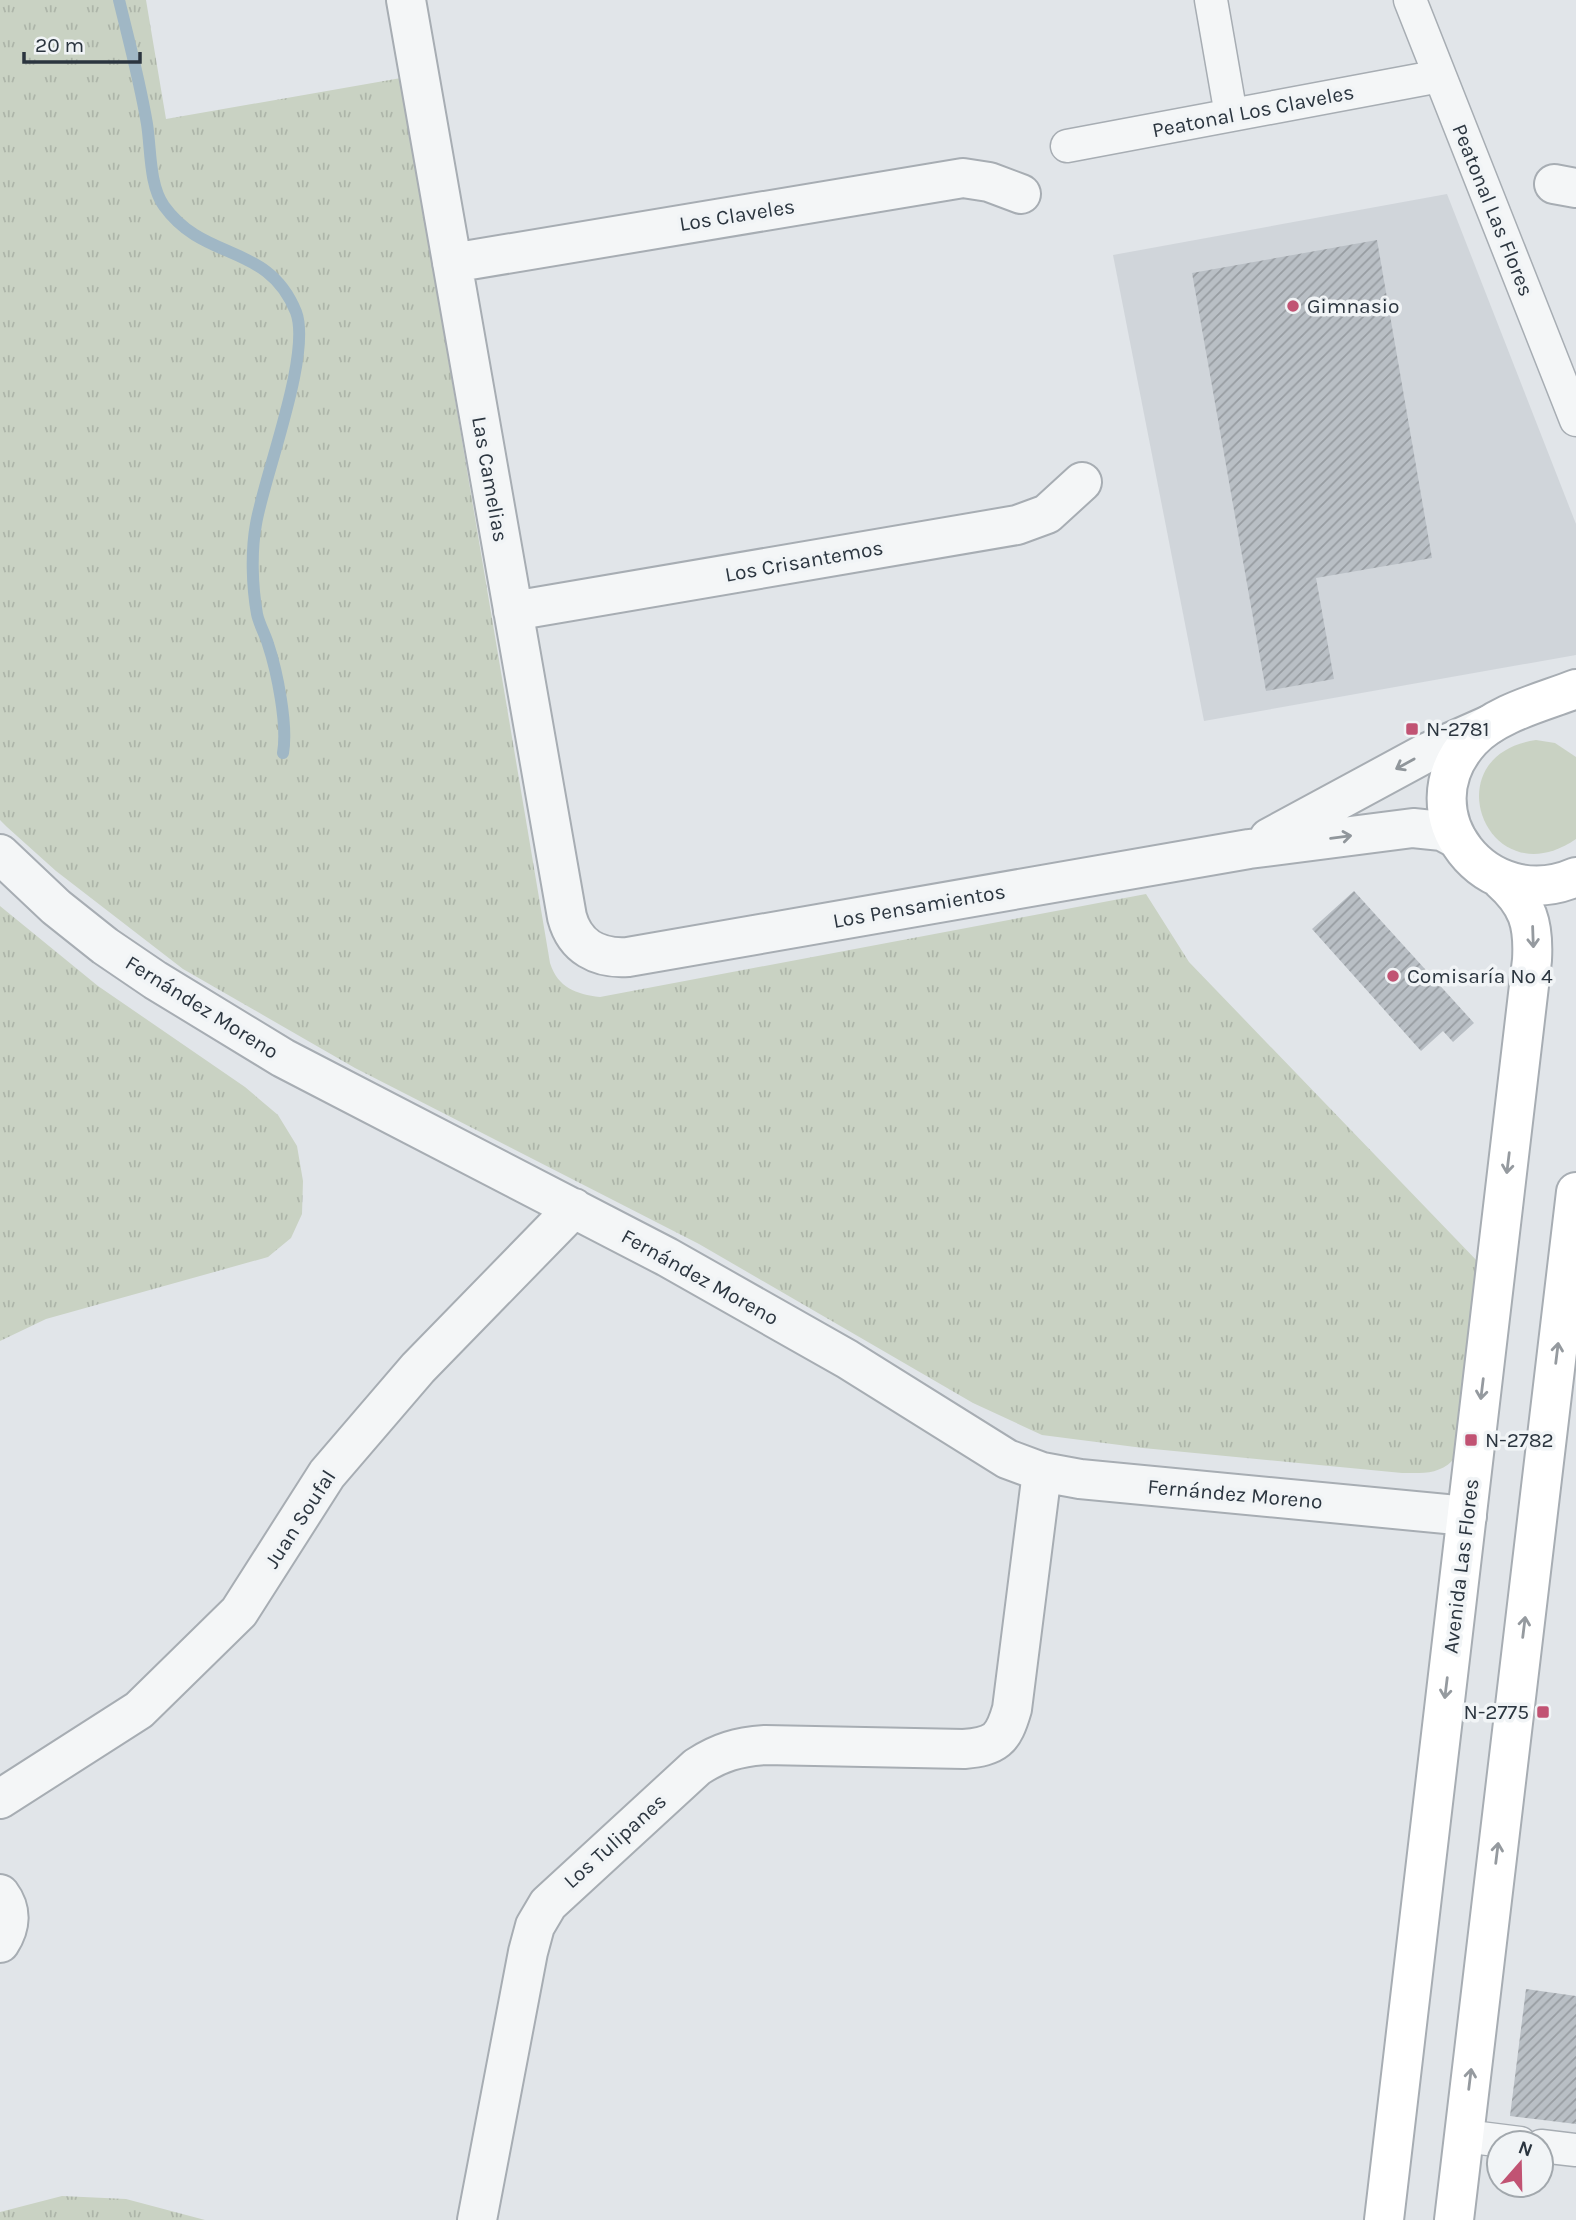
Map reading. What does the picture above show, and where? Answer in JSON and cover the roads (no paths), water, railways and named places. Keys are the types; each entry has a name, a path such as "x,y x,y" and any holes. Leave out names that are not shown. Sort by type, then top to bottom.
{"main road":[{"name":"Los Pensamientos","path":"1576,689 1500,720 1462,752 1451,777 1448,804 1457,839 1472,860 1501,880 1522,887 1540,887 1576,877"},
{"name":"Los Pensamientos","path":"1500,720 1549,713 1576,723"},
{"name":"Avenida Las Flores","path":"1384,2220 1532,960 1533,929 1529,916 1523,903 1501,880"},
{"path":"1454,2220 1576,1192"}],"street":[{"name":"Las Camelias","path":"406,0 567,918 574,935 590,950"},
{"path":"1211,0 1231,116"},
{"name":"Peatonal Las Flores","path":"1410,0 1576,420"},
{"name":"Peatonal Los Claveles","path":"1067,146 1440,76"},
{"name":"Los Claveles","path":"452,263 963,178 989,182 1021,194"},
{"name":"Los Crisantemos","path":"513,611 1017,525 1047,514 1082,482"},
{"name":"Los Pensamientos","path":"1249,849 1426,753 1500,720"},
{"name":"Los Pensamientos","path":"590,950 608,957 628,957 1249,849 1413,828 1442,831 1457,839"},
{"name":"Fernández Moreno","path":"0,855 56,907 155,981 283,1058 574,1208 847,1359 1007,1459 1042,1472 1126,1483 1467,1516"},
{"name":"Juan Soufal","path":"0,1799 139,1710 239,1612 327,1474 418,1368 574,1208"},
{"name":"Los Tulipanes","path":"477,2220 528,1952 535,1926 548,1903 697,1767 717,1754 739,1747 765,1745 964,1749 983,1748 997,1741 1007,1727 1012,1709 1042,1472"},
{"path":"0,1894 9,1906 8,1930 0,1942"},
{"path":"1464,2136 1485,2139"},
{"path":"1555,2148 1576,2150"}],"waterway":[{"path":"119,0 147,124 153,177 164,206 180,224 198,237 253,263 269,274 284,290 296,312 299,331 298,356 254,534 253,557 257,614 267,640 281,698 283,753"}],"place":[{"name":"Gimnasio","path":"1293,306"},
{"name":"N-2781","path":"1412,729"},
{"name":"Comisaría Nº 4","path":"1393,976"},
{"name":"N-2782","path":"1471,1440"},
{"name":"N-2775","path":"1543,1712"}]}
